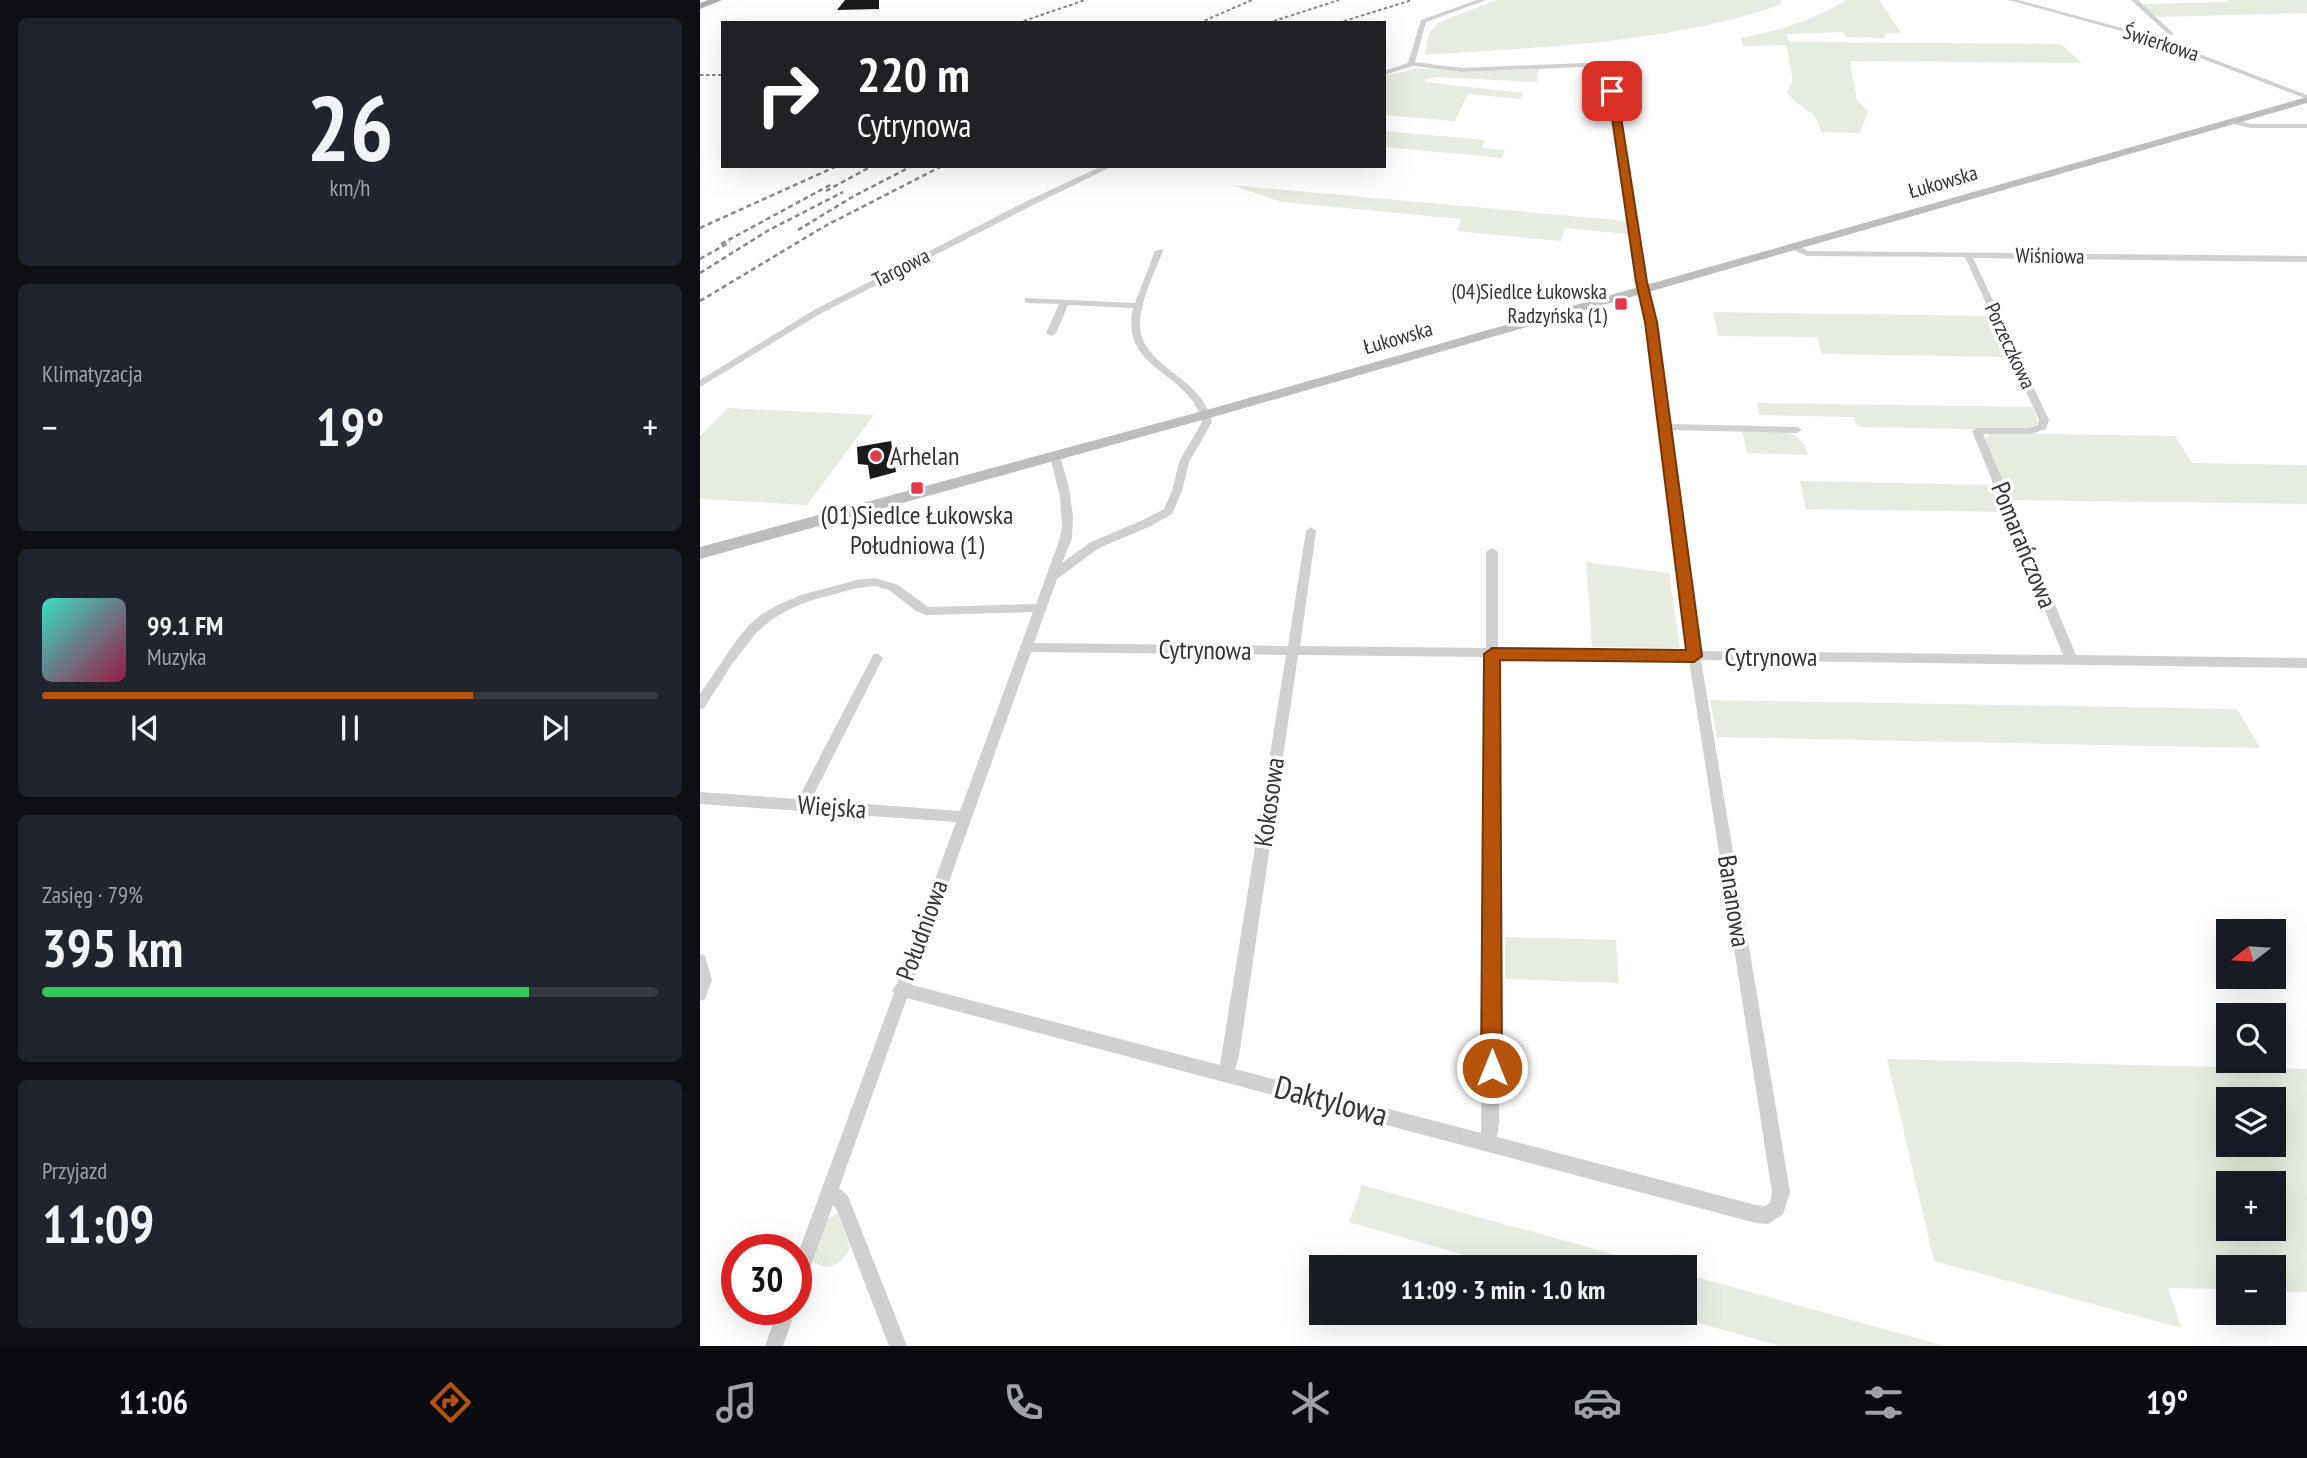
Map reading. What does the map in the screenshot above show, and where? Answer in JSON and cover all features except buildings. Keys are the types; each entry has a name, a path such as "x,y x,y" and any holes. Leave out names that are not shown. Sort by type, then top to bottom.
{"main road":[{"path":"700,6 717,0"},
{"name":"Łukowska","path":"700,553 1208,414 2307,99"}],"street":[{"path":"1386,72 1411,64 1423,21 1483,0"},
{"name":"Świerkowa","path":"2011,0 2149,36 2307,99"},
{"path":"2134,0 2171,34 2149,36"},
{"name":"Bananowa","path":"1411,64 1462,70 1608,64 1643,289 1651,322 1694,656 1781,1192 1777,1208 1761,1215"},
{"path":"2238,120 2250,126 2307,126"},
{"name":"Targowa","path":"700,384 817,312 1030,203 1105,168"},
{"name":"Wiśniowa","path":"1794,247 1807,253 2307,259"},
{"path":"1051,577 1095,545 1168,511 1177,491 1184,463 1205,429 1208,414 1204,405 1158,365 1139,340 1135,326 1159,251"},
{"name":"Porzeczkowa","path":"1968,255 2044,420 2042,427 2031,432 1977,430"},
{"path":"1028,300 1140,306"},
{"path":"1051,333 1064,303"},
{"path":"1666,426 1797,430"},
{"name":"Pomarańczowa","path":"1977,430 2071,659"},
{"name":"Południowa","path":"812,1240 900,990 1066,538 1066,493 1055,457"},
{"name":"Kokosowa","path":"1226,1073 1231,1056 1311,531"},
{"path":"1488,1143 1491,1123 1492,552"},
{"path":"700,704 744,638 760,620 780,606 803,597 863,583 880,582 896,588 911,603 926,611 1040,608"},
{"name":"Cytrynowa","path":"1026,647 2307,663"},
{"path":"802,805 877,658"},
{"name":"Wiejska","path":"700,798 964,817"},
{"path":"700,961 704,980 700,994"},
{"name":"Daktylowa","path":"900,990 1226,1073 1761,1215"},
{"path":"830,1191 842,1202 898,1346"},
{"path":"774,1346 781,1325"}],"shaded area":[{"path":"1497,0 1781,0 1782,4 1740,17 1651,35 1560,46 1425,55 1429,33 1439,22"},
{"path":"1847,0 1879,0 1901,33 1887,33 1884,38 1846,37 1843,32 1787,34 1789,42 2061,44 2082,63 1850,61 1857,100 1868,111 1860,133 1821,132 1816,118 1787,92 1793,81 1786,45 1743,46 1741,38 1796,24"},
{"path":"2227,0 2307,0 2307,13 2157,17 2142,4 2228,2"},
{"path":"1419,68 1462,72 1538,69 1537,82 1437,77 1425,80 1523,93 1520,99 1468,94 1455,121 1386,115 1386,76"},
{"path":"1386,131 1485,140 1482,148 1505,150 1502,158 1386,147"},
{"path":"1231,185 1627,221 1629,234 1565,228 1561,241 1457,231 1461,219 1282,202"},
{"path":"1713,312 1992,316 2012,357 1822,354 1817,337 1718,336"},
{"path":"1757,403 2033,407 2039,426 2029,430 1857,427 1854,417 1759,415"},
{"path":"728,408 874,415 807,505 700,499 700,436"},
{"path":"1742,430 1772,430 1791,434 1804,445 1808,455 1747,453"},
{"path":"1991,433 2175,436 2192,463 2307,465 2307,504 2009,500 1984,440"},
{"path":"1800,481 1996,485 2007,512 1806,509"},
{"path":"1586,562 1669,573 1680,648 1592,647"},
{"path":"1710,700 2237,709 2260,748 1717,737"},
{"path":"1505,937 1616,940 1619,983 1505,979"},
{"path":"1887,1059 2216,1067 2216,1073 2286,1073 2286,1068 2307,1069 2307,1292 2286,1291 2286,1255 2216,1255 2216,1289 2168,1288 2182,1328 1934,1261"},
{"path":"1362,1185 1616,1255 1464,1255 1349,1222"},
{"path":"838,1213 850,1248 839,1262 823,1267 813,1260 827,1219"},
{"path":"1697,1277 1945,1346 1780,1346 1697,1322"}],"railway":[{"path":"1024,21 1085,0"},
{"path":"1204,21 1252,0"},
{"path":"1274,21 1339,0"},
{"path":"1344,21 1412,0"},
{"path":"700,75 721,75"},
{"path":"700,228 833,168"},
{"path":"826,191 868,168"},
{"path":"798,230 854,196 908,168"},
{"path":"700,301 825,226 938,168"},
{"path":"721,244 832,184"},
{"path":"700,273 769,230 843,192"},
{"path":"700,259 730,242"}],"place":[{"name":"(04)Siedlce Łukowska Radzyńska (1)","path":"1621,304"},
{"name":"Arhelan","path":"876,456"},
{"name":"(01)Siedlce Łukowska Południowa (1)","path":"917,488"}],"route":[{"path":"1492,1068 1492,654 1694,656 1651,322 1642,282 1612,91"}]}
